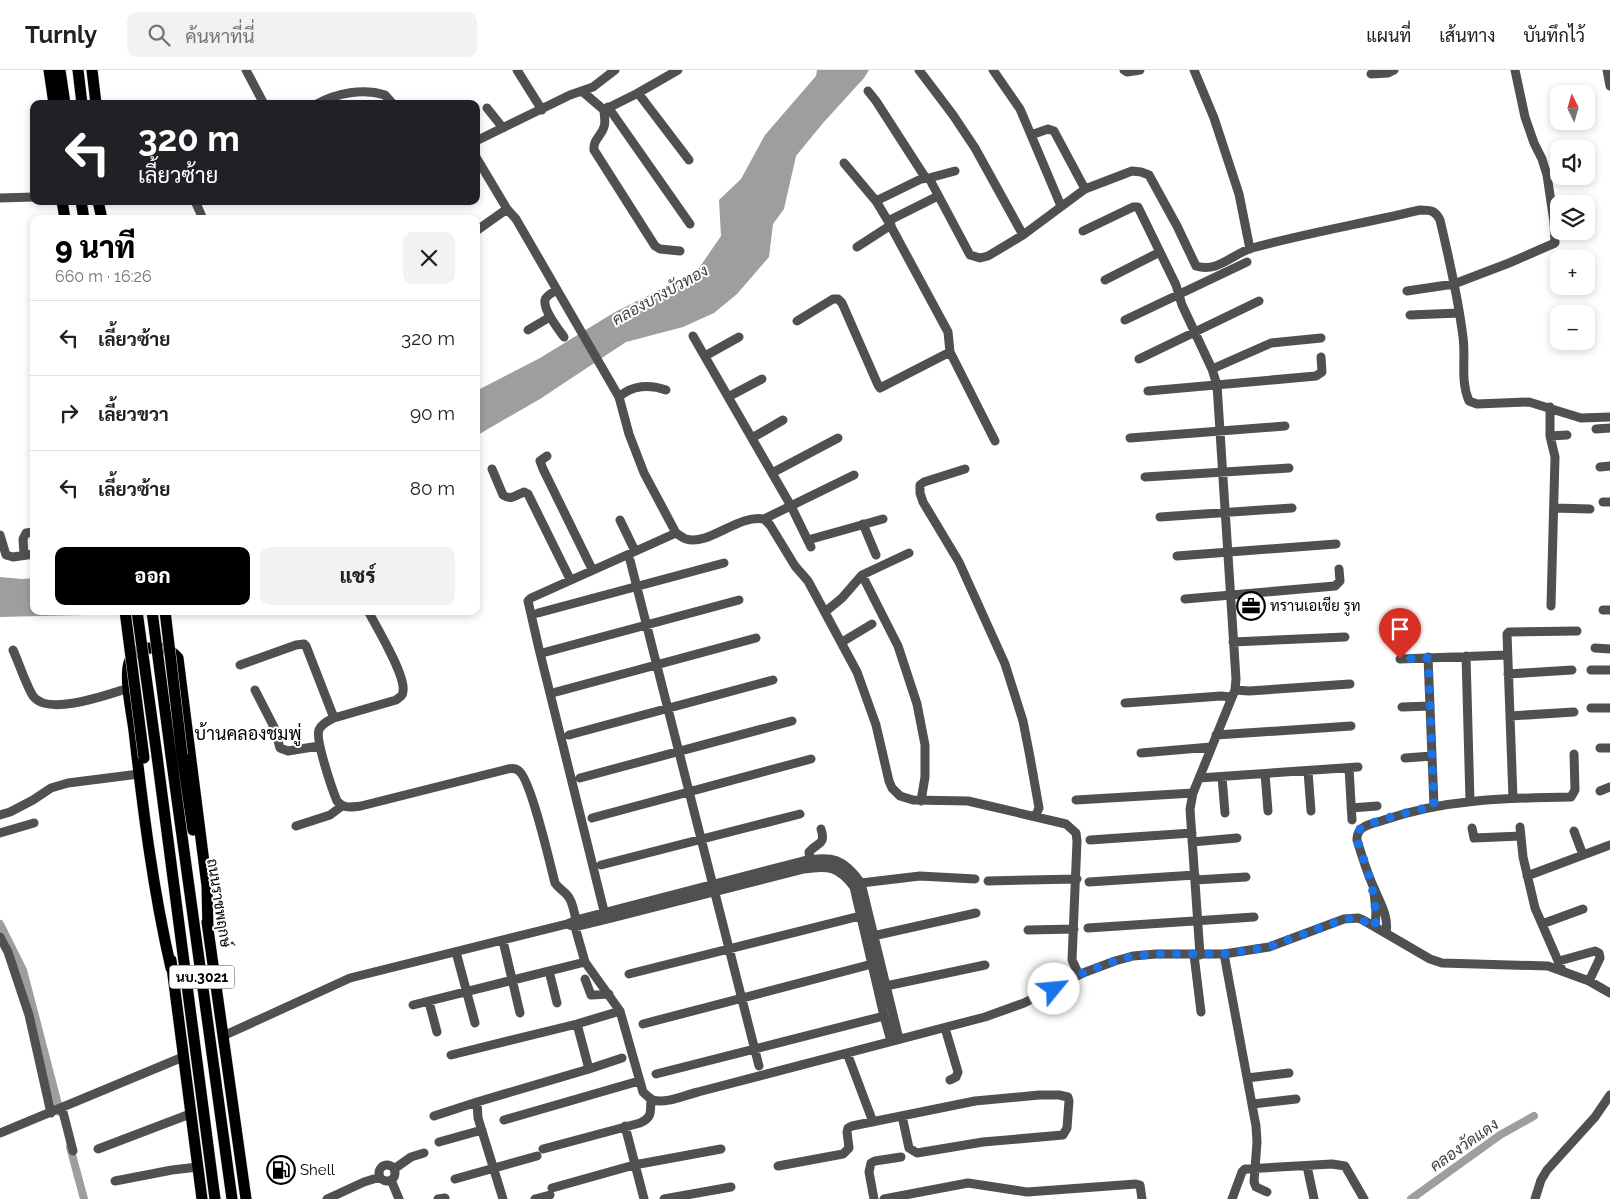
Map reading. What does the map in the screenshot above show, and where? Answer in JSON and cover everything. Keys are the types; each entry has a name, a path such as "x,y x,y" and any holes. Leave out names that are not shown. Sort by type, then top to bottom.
{"main road":[{"path":"49,70 53,100"},
{"path":"60,70 64,100"},
{"path":"78,70 82,100"},
{"path":"92,70 96,100"},
{"name":"นบ.3021","path":"126,615 169,929 171,968 202,1196"},
{"name":"นบ.3021","path":"138,615 216,1199"},
{"name":"ถนนราชพฤกษ์","path":"153,615 208,930 246,1199"},
{"name":"ถนนราชพฤกษ์","path":"165,615 177,755 232,1199"},
{"path":"171,968 163,931 139,774 127,671 133,654 140,649 168,649 173,651 178,658 207,886 208,930"}],"street":[{"path":"246,70 262,100"},
{"path":"517,70 542,110"},
{"path":"480,139 570,95 583,92 599,84 615,70"},
{"path":"606,109 678,70"},
{"path":"919,70 975,148 1023,235"},
{"path":"993,70 1020,109 1062,206"},
{"path":"1124,70 1127,72 1140,70"},
{"path":"1194,70 1214,118 1239,194 1250,249"},
{"path":"1371,74 1388,73 1394,70"},
{"path":"1407,291 1454,284 1553,245 1556,240 1547,175 1524,117 1515,70"},
{"path":"1607,70 1610,86"},
{"path":"868,91 927,178 970,255 975,257 988,256 1023,235 1084,189 1132,172 1141,172 1148,175 1155,184 1196,266 1204,269 1214,267 1250,249 1420,210 1431,210 1437,214 1440,220 1454,284 1463,340 1464,389 1469,401 1478,404 1529,402 1581,418 1610,417"},
{"path":"327,100 339,95 368,92 385,95 389,100"},
{"path":"583,92 606,109 690,224"},
{"path":"638,93 689,160"},
{"path":"488,108 503,128"},
{"path":"606,109 605,126 596,139 594,150 655,246 667,250 680,250"},
{"path":"1031,135 1048,129 1054,131 1084,189"},
{"path":"844,163 876,201 889,223 948,332 950,352 995,441"},
{"path":"480,164 507,209 516,219 619,397 629,434 644,473 676,533 686,539 702,539 749,519 764,519 854,475"},
{"path":"876,201 927,178 955,171"},
{"path":"857,247 889,223 938,196"},
{"path":"0,198 30,197"},
{"path":"1083,231 1133,207 1138,207 1196,331 1217,385 1236,679 1233,693 1193,793 1190,808 1198,921 1197,954 1201,1012"},
{"path":"480,228 507,209"},
{"path":"1105,280 1160,252"},
{"path":"1125,320 1247,262"},
{"path":"557,290 546,298 544,302 550,317 564,337"},
{"path":"797,321 833,299 842,303 880,388 950,352"},
{"path":"1140,359 1259,301"},
{"path":"1410,315 1459,313"},
{"path":"528,330 550,317"},
{"path":"693,336 791,506 810,544 883,518"},
{"path":"705,356 739,337"},
{"path":"1212,369 1271,343 1321,338"},
{"path":"1148,390 1316,376 1322,372 1322,357"},
{"path":"728,397 762,379"},
{"path":"619,397 634,388 645,386 656,386 666,390"},
{"path":"1550,407 1550,436 1555,457 1552,606"},
{"path":"752,438 783,420"},
{"path":"1130,438 1285,426"},
{"path":"1596,429 1610,428"},
{"path":"1550,436 1567,435"},
{"path":"772,473 838,438"},
{"path":"547,456 540,461 543,469 592,569"},
{"path":"1600,467 1610,466"},
{"path":"492,468 506,498 511,498 524,492 528,494 570,579"},
{"path":"1145,477 1289,468"},
{"path":"965,469 924,482 920,485 920,494 959,562 1006,664 1025,730 1038,808 1035,817"},
{"path":"1160,517 1292,508"},
{"path":"1555,508 1590,509"},
{"path":"764,519 770,525 795,566 808,581 842,642 865,692 876,725 892,788 900,796 921,801 968,801 1066,824 1076,833 1077,879 1072,962 1079,975"},
{"path":"620,520 635,550"},
{"path":"863,524 876,555"},
{"path":"0,536 6,555 9,557 29,555 23,539 26,533 30,532"},
{"path":"606,915 598,890 528,601 570,579 676,533"},
{"path":"1177,556 1336,544"},
{"path":"825,612 842,598 862,575 908,553"},
{"path":"630,560 759,1066"},
{"path":"538,613 724,563"},
{"path":"1185,598 1336,586 1340,581 1339,569"},
{"path":"862,575 898,646 918,704 925,745 925,777 921,801"},
{"path":"546,652 739,600"},
{"path":"370,615 400,674 404,689 402,695 396,700 334,718 324,722 319,728 320,746 334,794 342,806 348,808 508,769 513,768 519,771 524,777 533,802 555,883 559,890 568,896 574,924 586,962 620,1011 639,1081 643,1092 651,1099 664,1101 945,1028 1024,1003 1079,975 1133,956 1224,954 1269,947 1344,919 1358,918 1430,960 1442,964 1560,966 1596,951 1600,958 1589,981"},
{"path":"842,642 872,624"},
{"path":"1513,798 1506,634 1509,632 1577,631"},
{"path":"1233,642 1345,637"},
{"path":"556,692 756,638"},
{"path":"240,665 296,645 304,644 334,718"},
{"path":"1595,648 1610,649"},
{"path":"14,650 34,697 43,703 63,704 88,701 129,688"},
{"path":"1400,659 1507,655"},
{"path":"1466,656 1470,801"},
{"path":"1428,658 1434,806"},
{"path":"1508,674 1572,670"},
{"path":"1591,670 1610,670"},
{"path":"569,735 773,680"},
{"path":"1125,703 1221,696 1249,691 1350,684"},
{"path":"255,690 274,727 280,748 288,751 320,746"},
{"path":"1402,706 1430,706"},
{"path":"1592,708 1610,708"},
{"path":"1510,716 1574,712"},
{"path":"580,778 792,721"},
{"path":"1216,735 1350,726"},
{"path":"1141,753 1211,747"},
{"path":"1600,748 1610,748"},
{"path":"1386,933 1388,924 1382,903 1374,889 1357,840 1356,835 1360,828 1397,815 1434,806 1513,798 1571,797 1574,790 1574,754"},
{"path":"1405,758 1432,756"},
{"path":"592,818 811,759"},
{"path":"1349,768 1352,820"},
{"path":"1199,778 1358,768"},
{"path":"1308,771 1311,811"},
{"path":"0,815 10,812 51,788 68,782 139,774"},
{"path":"1265,774 1268,812"},
{"path":"1222,777 1225,813"},
{"path":"1600,791 1610,787"},
{"path":"1076,800 1193,793"},
{"path":"296,826 330,814 342,806"},
{"path":"1351,808 1377,806"},
{"path":"10,812 15,828"},
{"path":"601,865 800,814"},
{"path":"0,833 34,823"},
{"path":"1472,828 1474,838 1520,831 1527,876 1535,908 1560,966 1610,993"},
{"path":"810,859 809,852 824,837 821,829"},
{"path":"1574,831 1583,855"},
{"path":"1090,840 1237,838"},
{"path":"1527,876 1610,845"},
{"path":"714,888 822,857 839,861 854,873 886,986 895,1040"},
{"path":"223,1036 350,978 714,888 804,869 821,866 835,869 858,885 920,876 975,879"},
{"path":"1090,882 1246,877"},
{"path":"988,881 1077,879"},
{"path":"858,885 860,916 884,1016 895,1040"},
{"path":"1374,889 1375,927"},
{"path":"1542,924 1583,908"},
{"path":"873,936 976,913"},
{"path":"629,974 860,916"},
{"path":"1088,928 1254,917"},
{"path":"1028,930 1074,929"},
{"path":"0,937 8,952 29,1015 51,1113"},
{"path":"503,941 520,1013"},
{"path":"456,952 475,1023"},
{"path":"1224,954 1253,1104 1257,1142 1254,1168 1255,1186 1267,1192"},
{"path":"413,1005 586,962"},
{"path":"643,1024 872,964"},
{"path":"886,986 985,965"},
{"path":"550,971 557,1003"},
{"path":"585,979 591,995 609,994"},
{"path":"429,1002 437,1032"},
{"path":"452,1055 577,1024 620,1011"},
{"path":"656,1074 884,1016"},
{"path":"577,1024 589,1069"},
{"path":"945,1028 958,1072 956,1077 950,1080"},
{"path":"847,1053 873,1122"},
{"path":"0,1133 182,1057"},
{"path":"434,1116 622,1058"},
{"path":"1247,1078 1289,1072"},
{"path":"504,1120 639,1081"},
{"path":"778,1166 843,1154 849,1148 848,1128 873,1122 902,1116 976,1101 994,1099 1059,1095 1068,1098 1070,1101 1067,1128 1063,1136 983,1142 917,1153 909,1148 902,1116"},
{"path":"1535,1199 1541,1180 1547,1170 1595,1117 1610,1095"},
{"path":"455,1179 647,1120 650,1116 651,1099"},
{"path":"1253,1104 1296,1099"},
{"path":"477,1102 478,1118 503,1199"},
{"path":"62,1108 73,1151"},
{"path":"98,1149 190,1114"},
{"path":"625,1126 644,1199"},
{"path":"439,1142 482,1130"},
{"path":"535,1199 551,1191 634,1165 721,1149"},
{"path":"394,1169 411,1157 424,1153"},
{"path":"874,1199 869,1172 871,1163 901,1157"},
{"path":"1232,1199 1244,1170 1332,1164 1346,1166 1364,1199"},
{"path":"380,1177 380,1171 384,1166 390,1166 394,1169"},
{"path":"1307,1166 1314,1199"},
{"path":"116,1181 198,1167"},
{"path":"380,1177 385,1181 391,1180 395,1176 394,1169"},
{"path":"327,1199 364,1182 380,1177"},
{"path":"391,1180 399,1199"},
{"path":"884,1199 968,1183 983,1184 1005,1194 1136,1184 1140,1185 1142,1199"},
{"path":"664,1199 731,1187"}],"water":[{"name":"คลองบางบัวทอง","path":"817,70 869,70 796,156 784,209 773,224 769,257 737,294 714,313 683,327 626,342 540,399 480,434 480,389 540,358 615,312 697,271 721,236 719,200 741,179 765,135 816,76"},
{"path":"0,577 30,578 30,615 83,615 0,617"}],"waterway":[{"path":"0,924 23,970 60,1112"},
{"name":"คลองวัดแดง","path":"1411,1199 1500,1135 1534,1116"},
{"path":"70,1147 84,1199"}],"place":[{"name":"ทรานเอเชีย รูท","path":"1251,606"},
{"name":"Shell","path":"281,1170"}],"district":[{"name":"บ้านคลองชมพู่","path":"248,733"}],"route":[{"path":"1054,989 1083,973 1133,956 1224,954 1269,947 1331,923 1350,918 1358,918 1375,927 1374,889 1356,835 1360,828 1397,815 1434,806 1428,658 1400,659"}]}
